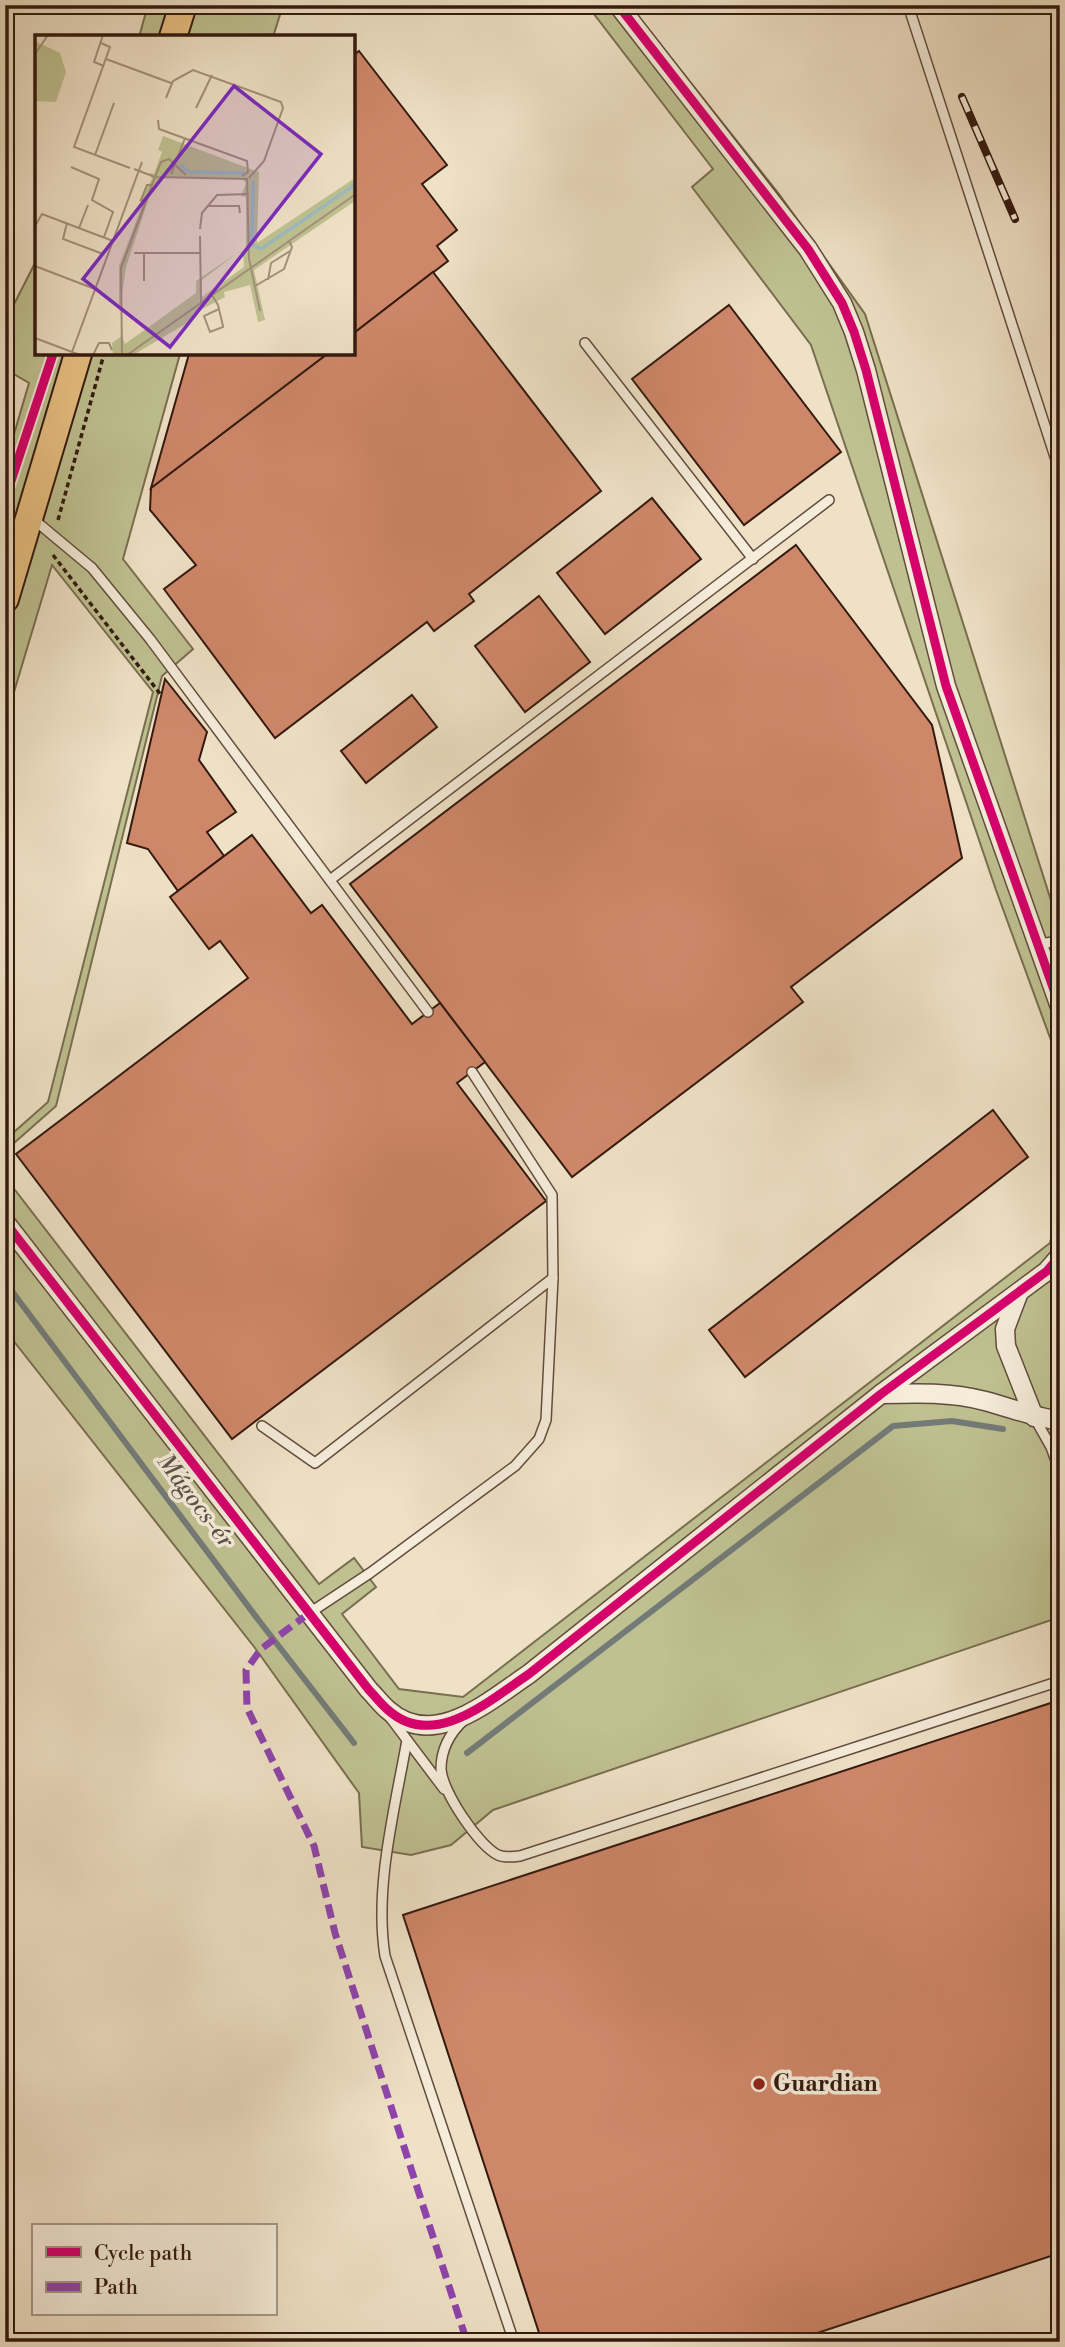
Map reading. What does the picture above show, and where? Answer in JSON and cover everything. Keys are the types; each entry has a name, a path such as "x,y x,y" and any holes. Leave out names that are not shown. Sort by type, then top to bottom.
{"main road":[{"path":"174,35 183,5"},
{"path":"5,599 78,355"}],"street":[{"path":"618,5 808,249 842,303 866,370 946,686 1040,944 1060,1007"},
{"path":"5,1222 369,1690 388,1711 410,1722 443,1724 471,1714 529,1674 881,1394 1053,1270 1060,1256"},
{"path":"1019,1292 1005,1329 1006,1346 1034,1417"},
{"path":"881,1394 939,1392 985,1401 1034,1417 1060,1421"}],"lane":[{"path":"908,5 1059,469"},
{"path":"584,343 753,558"},
{"path":"330,880 829,500"},
{"path":"30,516 92,568 150,639 428,1012"},
{"path":"1040,944 1060,941"},
{"path":"308,1614 370,1573 515,1466 539,1439 546,1420 553,1278 552,1195 472,1072"},
{"path":"262,1426 315,1463 553,1278"},
{"path":"1034,1417 1051,1447 1060,1472"},
{"path":"369,1690 492,1851 503,1856 520,1856 1060,1681"},
{"path":"453,1802 443,1780 442,1758 449,1736 471,1714"},
{"path":"407,1740 388,1848 381,1917 385,1956 514,2342"}],"path":[{"path":"104,355 59,513 53,556 161,695"}],"green space":[{"path":"148,5 283,5 274,35 140,35"},
{"path":"587,5 629,5 779,194 865,314 1060,929 1060,1065 996,890 811,345 692,187 713,169"},
{"path":"35,263 35,355 180,355 123,559 193,649 162,676 56,1106 5,1151 5,1140 48,1102 153,692 52,565 5,722 5,465 29,383 5,369 5,322"},
{"path":"5,1177 319,1584 354,1558 376,1587 342,1614 399,1689 463,1697 1050,1243 1060,1201 1060,1617 493,1810 451,1845 411,1855 362,1847 359,1793 255,1648 5,1330"}],"building":[{"path":"359,51 447,165 422,184 457,230 437,246 448,261 355,332 355,54"},
{"path":"433,272 601,491 469,594 474,601 434,631 427,622 275,738 164,589 196,565 150,510 151,488 326,355 355,355 355,332"},
{"path":"729,305 841,452 744,525 632,379"},
{"path":"189,355 326,355 151,488"},
{"path":"652,498 701,559 605,634 557,573"},
{"path":"796,545 932,725 962,858 791,987 803,1002 572,1177 350,884"},
{"path":"539,596 590,662 525,712 475,646"},
{"path":"165,679 207,732 199,760 236,812 207,832 224,856 178,891 148,849 127,843"},
{"path":"412,695 437,727 366,783 341,751"},
{"path":"252,835 311,913 322,905 412,1024 440,1003 485,1062 457,1083 546,1201 232,1439 16,1154 248,978 220,941 209,949 170,897"},
{"path":"993,1110 1028,1157 745,1377 709,1330"},
{"name":"Guardian","path":"1060,1700 1060,2253 790,2342 542,2342 403,1915"}],"waterway":[{"name":"Mágocs-ér","path":"5,1282 354,1743"},
{"path":"467,1753 893,1426 952,1421 1003,1429"}],"railway":[{"path":"962,97 1015,219"}],"marked path":[{"path":"308,1614 261,1649 246,1670 247,1708 314,1846 335,1933 467,2342"}],"cycle path":[{"path":"618,5 808,249 842,303 866,370 946,686 1060,1007"},
{"path":"5,499 53,355"},
{"path":"5,1222 369,1690 388,1710 406,1721 424,1725 461,1717 529,1674 881,1394 1047,1271 1060,1256"}],"place":[{"name":"Guardian","path":"759,2084"}]}
